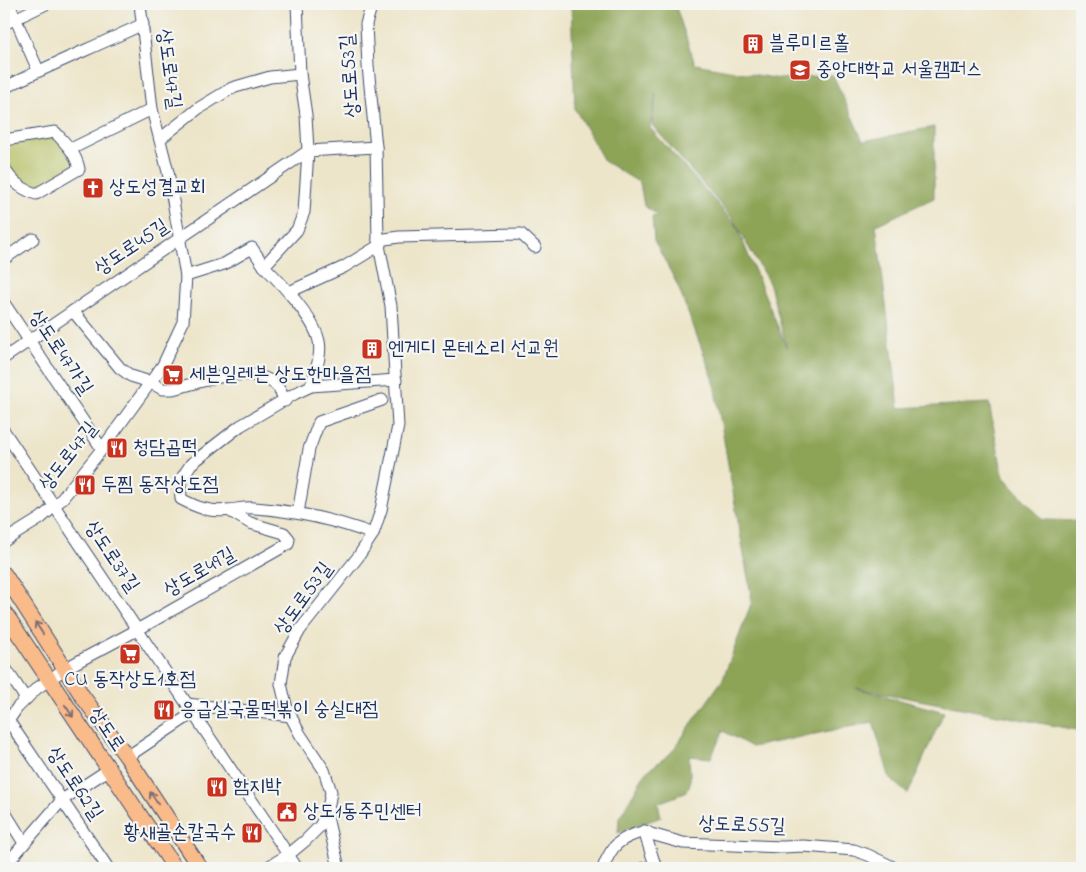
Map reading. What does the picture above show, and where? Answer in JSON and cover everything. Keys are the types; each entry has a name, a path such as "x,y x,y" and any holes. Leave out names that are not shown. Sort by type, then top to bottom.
{"main road":[{"name":"상도로","path":"4,574 83,696 127,758 200,868"},
{"name":"상도로","path":"4,612 175,868"}],"street":[{"path":"9,4 38,70"},
{"path":"4,24 46,4"},
{"name":"상도로47길","path":"4,541 41,518 61,500 102,449 163,365 183,322 186,276 180,237 152,109 140,4"},
{"path":"264,266 297,230 304,212 308,151 306,115 300,74 297,4"},
{"name":"상도로53길","path":"266,868 288,855 320,826 326,813 331,792 324,770 300,734 287,709 281,684 285,657 300,630 358,557 373,534 381,510 398,426 391,306 379,242 376,147 368,66 366,24 372,4"},
{"path":"4,88 38,70 143,24"},
{"name":"상도로47길","path":"160,139 199,108 232,88 270,77 300,74"},
{"path":"71,149 152,109"},
{"path":"4,140 55,132 71,149 77,159 79,169 36,194 25,190 8,176 4,167"},
{"path":"308,151 376,147"},
{"name":"상도로45길","path":"4,358 308,151"},
{"path":"289,292 344,267 379,242 399,237 521,234 535,247"},
{"path":"6,253 33,239"},
{"path":"186,276 224,264 252,248 264,266 289,292 310,322 319,340 319,361 311,386"},
{"name":"상도로47가길","path":"4,303 102,449"},
{"path":"73,310 120,368 131,376 150,382 162,389 173,389 248,373 264,377 277,385 285,401"},
{"path":"373,534 341,522 298,513 240,507 213,511 198,508 181,499 180,481 191,464 240,426 311,386 396,380"},
{"path":"298,513 309,449 319,422 382,400"},
{"name":"상도로37길","path":"4,431 297,868"},
{"name":"상도로49길","path":"6,724 36,689 66,668 288,544 289,539 284,532 250,523 228,510"},
{"path":"4,666 26,699"},
{"path":"190,709 291,716"},
{"name":"상도로","path":"127,758 190,709"},
{"name":"상도로62길","path":"6,724 62,800 108,868"},
{"path":"4,867 62,800 108,770"},
{"path":"4,811 24,843"},
{"path":"326,813 339,868"},
{"path":"603,868 612,850 619,842 624,838 644,831 656,868"},
{"name":"상도로55길","path":"644,831 683,843 803,846 854,850 895,868"},
{"path":"642,868 647,868"}],"green space":[{"path":"571,4 675,4 695,64 779,79 833,75 863,141 934,127 934,198 876,225 899,408 989,403 1003,476 1043,520 1082,521 1082,731 856,688 944,712 908,794 890,779 873,722 752,747 723,731 711,758 689,756 690,784 685,792 658,803 661,817 618,833 619,818 646,772 671,753 723,679 752,601 713,378 677,284 654,240 652,217 658,215 644,206 640,183 604,161 575,109","holes":["656,93 652,125 733,219 770,285 787,349 736,225 650,128"]},
{"path":"54,135 79,169 38,193 29,190 4,166 4,143"}],"place":[{"name":"블루미르홀","path":"753,44"},
{"name":"중앙대학교 서울캠퍼스","path":"800,70"},
{"name":"상도성결교회","path":"93,188"},
{"name":"엔게디 몬테소리 선교원","path":"372,349"},
{"name":"세븐일레븐 상도한마을점","path":"173,375"},
{"name":"청담곱떡","path":"117,448"},
{"name":"두찜 동작상도점","path":"85,485"},
{"name":"CU 동작상도1호점","path":"130,654"},
{"name":"응급실국물떡볶이 숭실대점","path":"164,710"},
{"name":"함지박","path":"217,787"},
{"name":"상도1동주민센터","path":"287,812"},
{"name":"황새골손칼국수","path":"252,833"}]}
